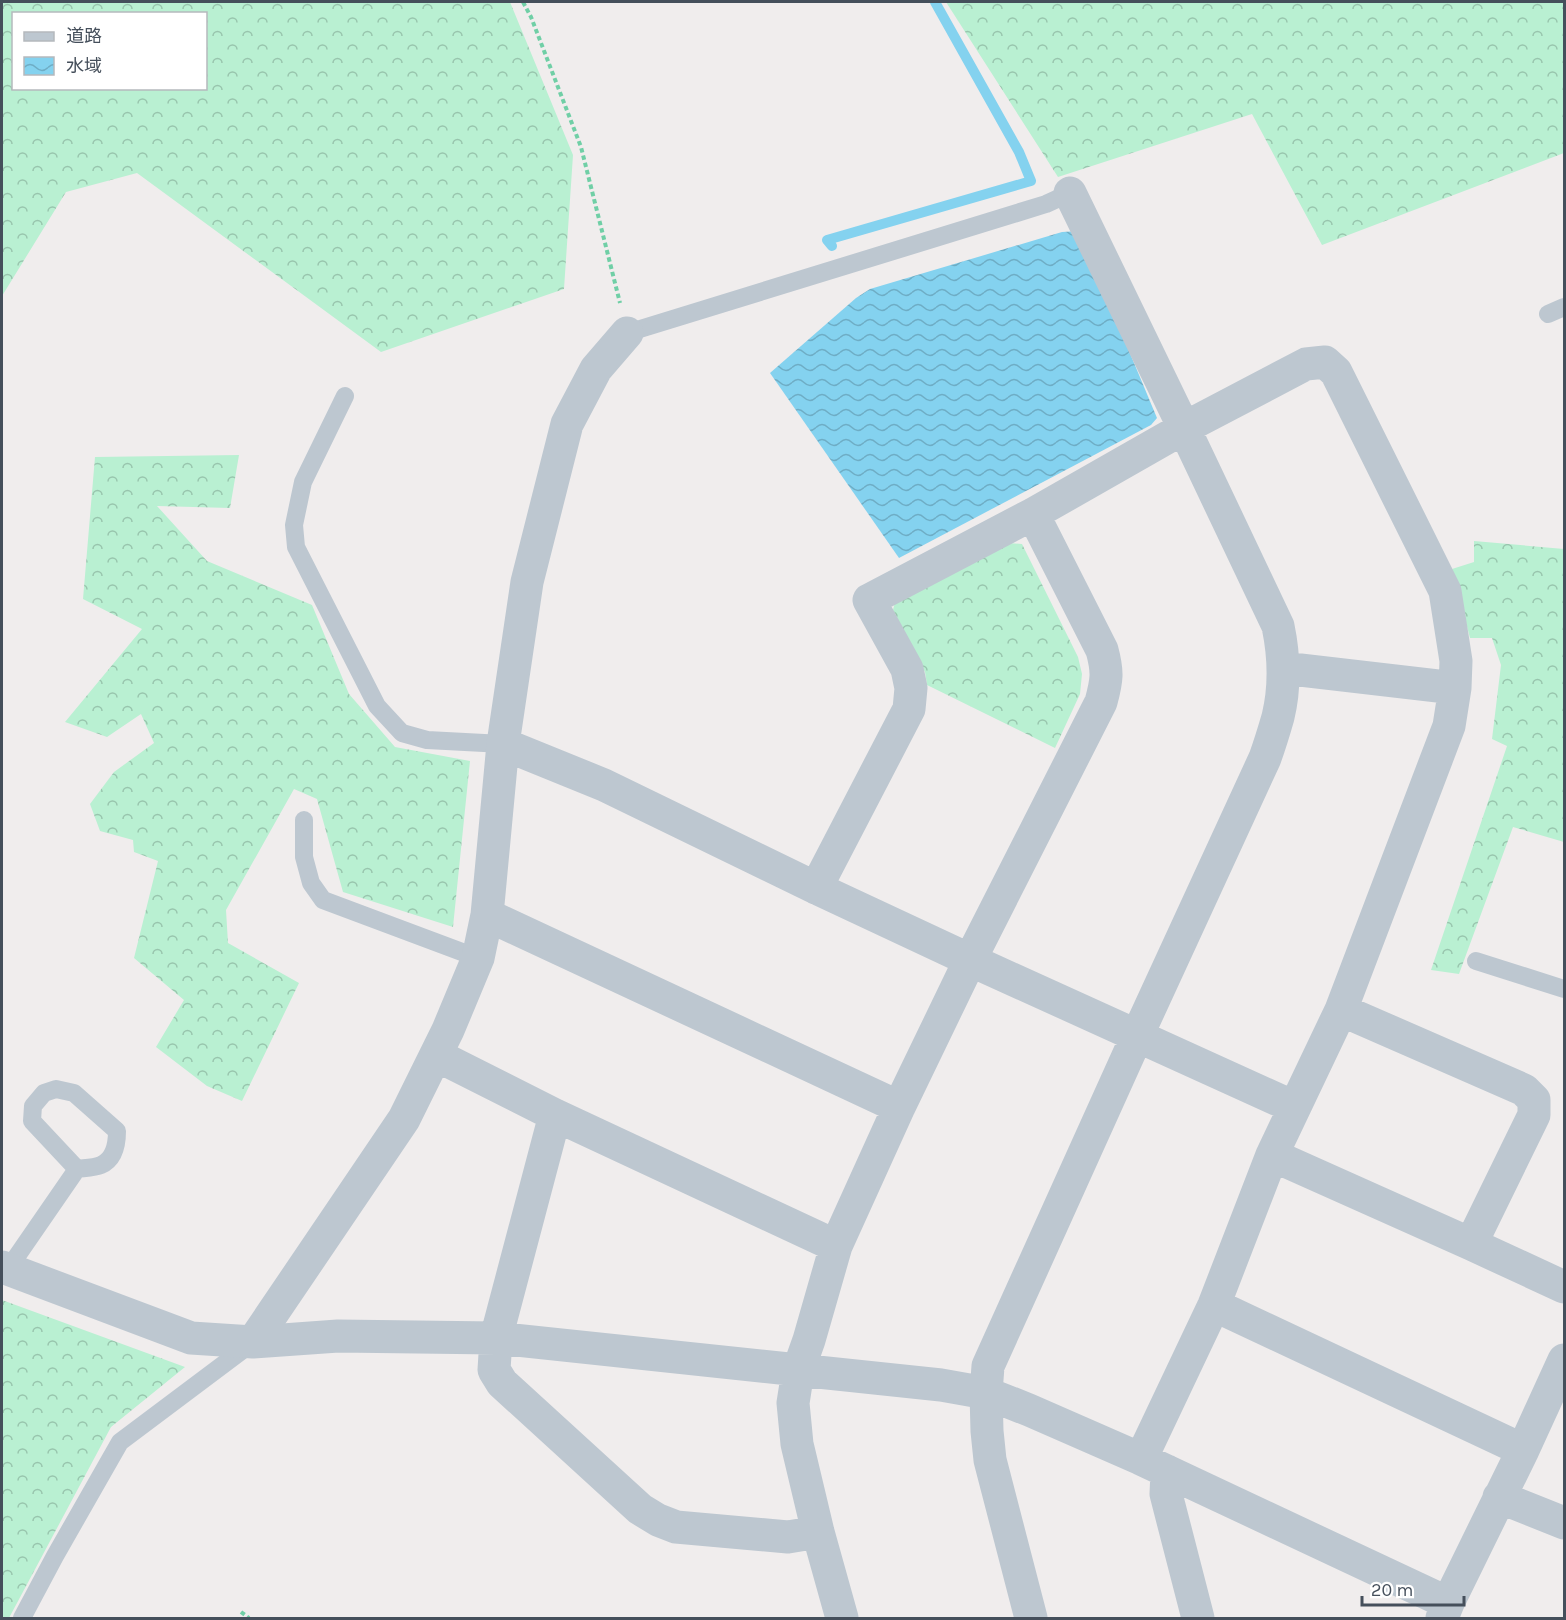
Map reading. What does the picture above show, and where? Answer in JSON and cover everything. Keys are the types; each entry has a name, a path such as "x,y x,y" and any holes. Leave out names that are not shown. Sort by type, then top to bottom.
{"street":[{"path":"1031,1618 990,1460 986,1393 988,1366 1265,758 1279,715 1283,668 1278,626 1070,194"},
{"path":"253,1342 404,1119 448,1030 478,958 487,915 502,744 527,582 567,424 596,369 627,333"},
{"path":"816,888 909,709 910,688 907,669 869,600 1033,514 1184,428 1306,364 1325,362 1336,372 1445,591 1456,661 1455,688 1449,726 1341,1010 1272,1155 1154,1465 1166,1494 1198,1618"},
{"path":"842,1618 797,1444 794,1403 798,1371 836,1246 899,1107 970,960 1101,702 1106,683 1107,668 1102,650 1033,514"},
{"path":"1283,668 1455,688"},
{"path":"502,744 604,785 970,960 1294,1107"},
{"path":"487,915 899,1107"},
{"path":"1341,1010 1524,1090 1534,1100 1534,1115 1471,1244"},
{"path":"436,1055 555,1115 836,1246"},
{"path":"555,1115 496,1338 494,1370 502,1383 640,1509 658,1520 676,1527 788,1537 818,1532"},
{"path":"1272,1155 1564,1287"},
{"path":"5,1268 191,1338 253,1342 338,1336 496,1338 941,1385 986,1393 1154,1465 1445,1611 1564,1360"},
{"path":"1214,1305 1523,1450"},
{"path":"1499,1497 1564,1523"}],"lane":[{"path":"627,333 1024,211 1070,194"},
{"path":"345,396 303,482 294,525 296,547 377,706 402,733 427,740 502,744"},
{"path":"304,820 304,857 311,883 323,900 478,958"},
{"path":"1476,962 1564,989"},
{"path":"5,1268 77,1169 102,1165 111,1156 117,1144 117,1131 74,1093 56,1089 44,1093 33,1106 32,1121 77,1169"},
{"path":"22,1618 120,1442 253,1342"}],"path":[{"path":"523,2 531,17 581,147 627,333"},
{"path":"241,1612 249,1618"}],"green space":[{"path":"2,2 510,2 573,155 564,289 381,352 137,173 66,192 2,296"},
{"path":"946,2 1564,2 1564,153 1322,245 1252,114 1058,177"},
{"path":"239,455 230,508 157,506 207,561 312,605 349,694 395,747 470,761 453,927 343,892 317,799 294,789 226,910 228,943 299,983 242,1101 207,1086 156,1047 184,1000 134,958 158,861 134,852 133,840 100,831 90,804 114,772 154,743 141,714 107,737 65,722 142,629 83,599 95,457"},
{"path":"1474,541 1564,549 1564,842 1513,827 1459,974 1431,970 1507,746 1492,739 1501,665 1492,638 1470,638 1452,569 1474,562"},
{"path":"1008,543 1022,544 1078,657 1082,674 1080,694 1055,748 927,685 925,672 893,610 896,598"},
{"path":"2,1300 185,1367 111,1427 9,1618 2,1618"}],"water":[{"path":"1079,231 1157,418 1151,425 899,558 770,373 856,298 870,289 1062,232"}],"waterway":[{"path":"832,246 827,240 1031,181 1019,152 935,2"}]}
